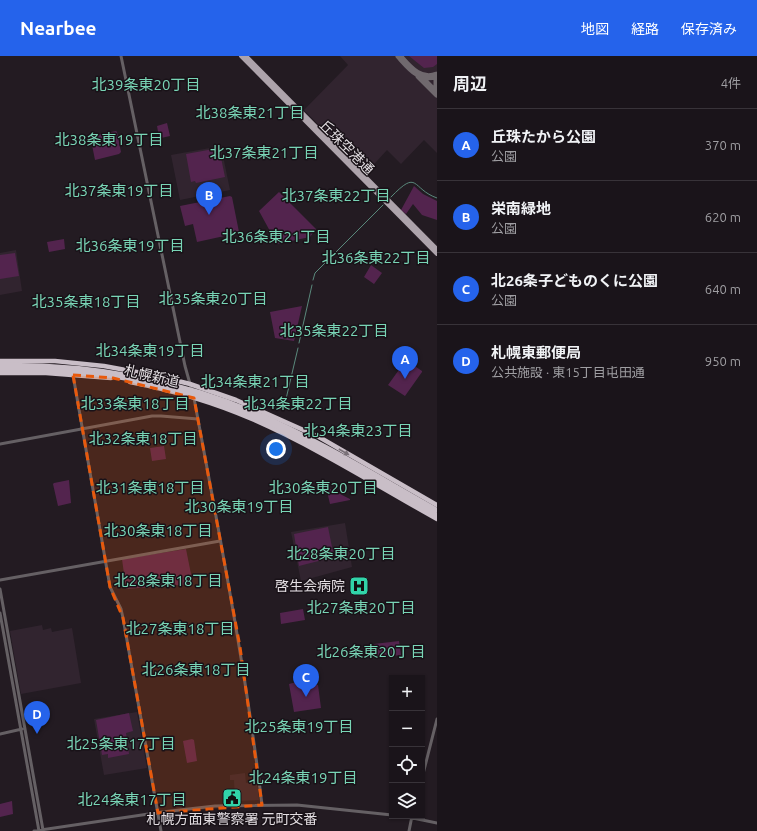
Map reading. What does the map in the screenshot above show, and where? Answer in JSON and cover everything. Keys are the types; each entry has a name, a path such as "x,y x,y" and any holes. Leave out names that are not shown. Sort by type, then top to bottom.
{"highway":[{"name":"札幌新道","path":"0,361 55,361 104,366 158,376 190,384 236,400 319,437 437,505"},
{"path":"0,365 62,366 107,371 144,377 208,394 256,412 285,426 437,510"},
{"path":"0,369 33,368 107,374 150,383 207,398 255,416 289,432 437,515"},
{"name":"札幌新道","path":"0,373 46,373 113,378 194,398 245,416 284,434 437,519"}],"main road":[{"name":"丘珠空港通","path":"241,56 437,249"},
{"name":"丘珠空港通","path":"246,56 437,254"}],"street":[{"path":"121,56 171,299 198,419 249,705 262,805"},
{"path":"73,375 110,587 121,608 161,831"},
{"path":"0,444 152,416 198,419"},
{"path":"0,580 220,541"},
{"path":"0,589 25,728 41,830"},
{"path":"0,612 41,830"},
{"path":"425,766 437,719"},
{"path":"0,734 25,728"},
{"path":"34,831 215,806 297,806 389,815"},
{"path":"409,831 412,819"},
{"path":"420,819 437,823"}],"highlighted area":[{"path":"73,375 113,378 194,398 240,647 262,805 158,813 123,618 110,587"}],"shaded area":[{"path":"340,56 437,56 437,153 424,140 401,164 387,150 366,173 304,110 348,65"},
{"path":"409,56 437,56 437,64 433,67 424,68"},
{"path":"167,123 170,136 161,138 159,137 157,126"},
{"path":"116,131 121,152 119,154 95,160 90,135"},
{"path":"221,146 230,190 180,200 171,155"},
{"path":"219,148 225,177 196,183 195,181 191,182 186,154"},
{"path":"414,186 423,194 437,201 437,220 422,215 413,204 406,214 401,210"},
{"path":"279,192 316,229 310,237 277,244 259,211"},
{"path":"230,196 232,197 239,232 197,242 193,224 185,226 180,206"},
{"path":"64,239 65,249 49,252 47,242"},
{"path":"16,250 22,291 0,295 0,253"},
{"path":"15,253 19,276 0,279 0,255"},
{"path":"371,265 382,273 374,284 364,277"},
{"path":"302,306 294,341 275,338 270,312"},
{"path":"406,360 422,372 405,396 388,385"},
{"path":"164,446 166,459 152,461 150,448"},
{"path":"69,480 71,503 58,506 53,484"},
{"path":"326,487 350,499 350,500 330,504"},
{"path":"345,523 352,567 301,581 291,532"},
{"path":"328,527 334,557 299,566 294,534"},
{"path":"186,549 193,584 126,589 122,559"},
{"path":"303,609 305,620 281,624 280,613"},
{"path":"42,625 43,630 51,628 52,632 72,628 81,683 21,694 10,631"},
{"path":"399,641 401,655 376,658 374,644"},
{"path":"300,681 318,685 321,708 294,712 289,684"},
{"path":"137,712 147,768 104,775 94,719"},
{"path":"129,713 133,731 126,733 129,754 108,758 108,754 102,755 96,720"},
{"path":"194,740 197,761 187,763 183,741"},
{"path":"245,773 246,783 257,781 259,800 235,801 234,780 230,780 230,775"},
{"path":"12,801 13,814 0,817 0,804"}],"waterway":[{"path":"391,197 400,188 411,182 415,183 423,190 437,198"},
{"path":"331,257 383,205"},
{"path":"313,280 315,273 326,262"},
{"path":"299,343 312,285"},
{"path":"286,399 298,348"}],"taxiway":[{"path":"399,56 411,69 420,75 425,77 437,75"},
{"path":"419,76 437,94"},
{"path":"437,80 437,91"}],"place":[{"name":"栄南緑地","path":"209,215"},
{"name":"丘珠たから公園","path":"405,379"},
{"name":"啓生会病院","path":"359,586"},
{"name":"北26条子どものくに公園","path":"306,697"},
{"name":"札幌東郵便局","path":"37,734"},
{"name":"札幌方面東警察署 元町交番","path":"232,798"}],"district":[{"name":"北39条東20丁目","path":"146,84"},
{"name":"北38条東21丁目","path":"250,112"},
{"name":"北38条東19丁目","path":"109,139"},
{"name":"北37条東21丁目","path":"264,152"},
{"name":"北37条東19丁目","path":"119,190"},
{"name":"北37条東22丁目","path":"336,195"},
{"name":"北36条東21丁目","path":"276,236"},
{"name":"北36条東19丁目","path":"130,245"},
{"name":"北36条東22丁目","path":"376,257"},
{"name":"北35条東20丁目","path":"213,298"},
{"name":"北35条東18丁目","path":"86,301"},
{"name":"北35条東22丁目","path":"334,330"},
{"name":"北34条東19丁目","path":"150,350"},
{"name":"北34条東21丁目","path":"255,381"},
{"name":"北33条東18丁目","path":"135,403"},
{"name":"北34条東22丁目","path":"298,403"},
{"name":"北34条東23丁目","path":"358,430"},
{"name":"北32条東18丁目","path":"143,438"},
{"name":"北31条東18丁目","path":"150,487"},
{"name":"北30条東20丁目","path":"323,487"},
{"name":"北30条東19丁目","path":"239,506"},
{"name":"北30条東18丁目","path":"158,530"},
{"name":"北28条東20丁目","path":"341,553"},
{"name":"北28条東18丁目","path":"168,580"},
{"name":"北27条東20丁目","path":"361,607"},
{"name":"北27条東18丁目","path":"180,628"},
{"name":"北26条東20丁目","path":"371,651"},
{"name":"北26条東18丁目","path":"196,669"},
{"name":"北25条東19丁目","path":"299,726"},
{"name":"北25条東17丁目","path":"121,743"},
{"name":"北24条東19丁目","path":"303,777"},
{"name":"北24条東17丁目","path":"132,799"}]}
